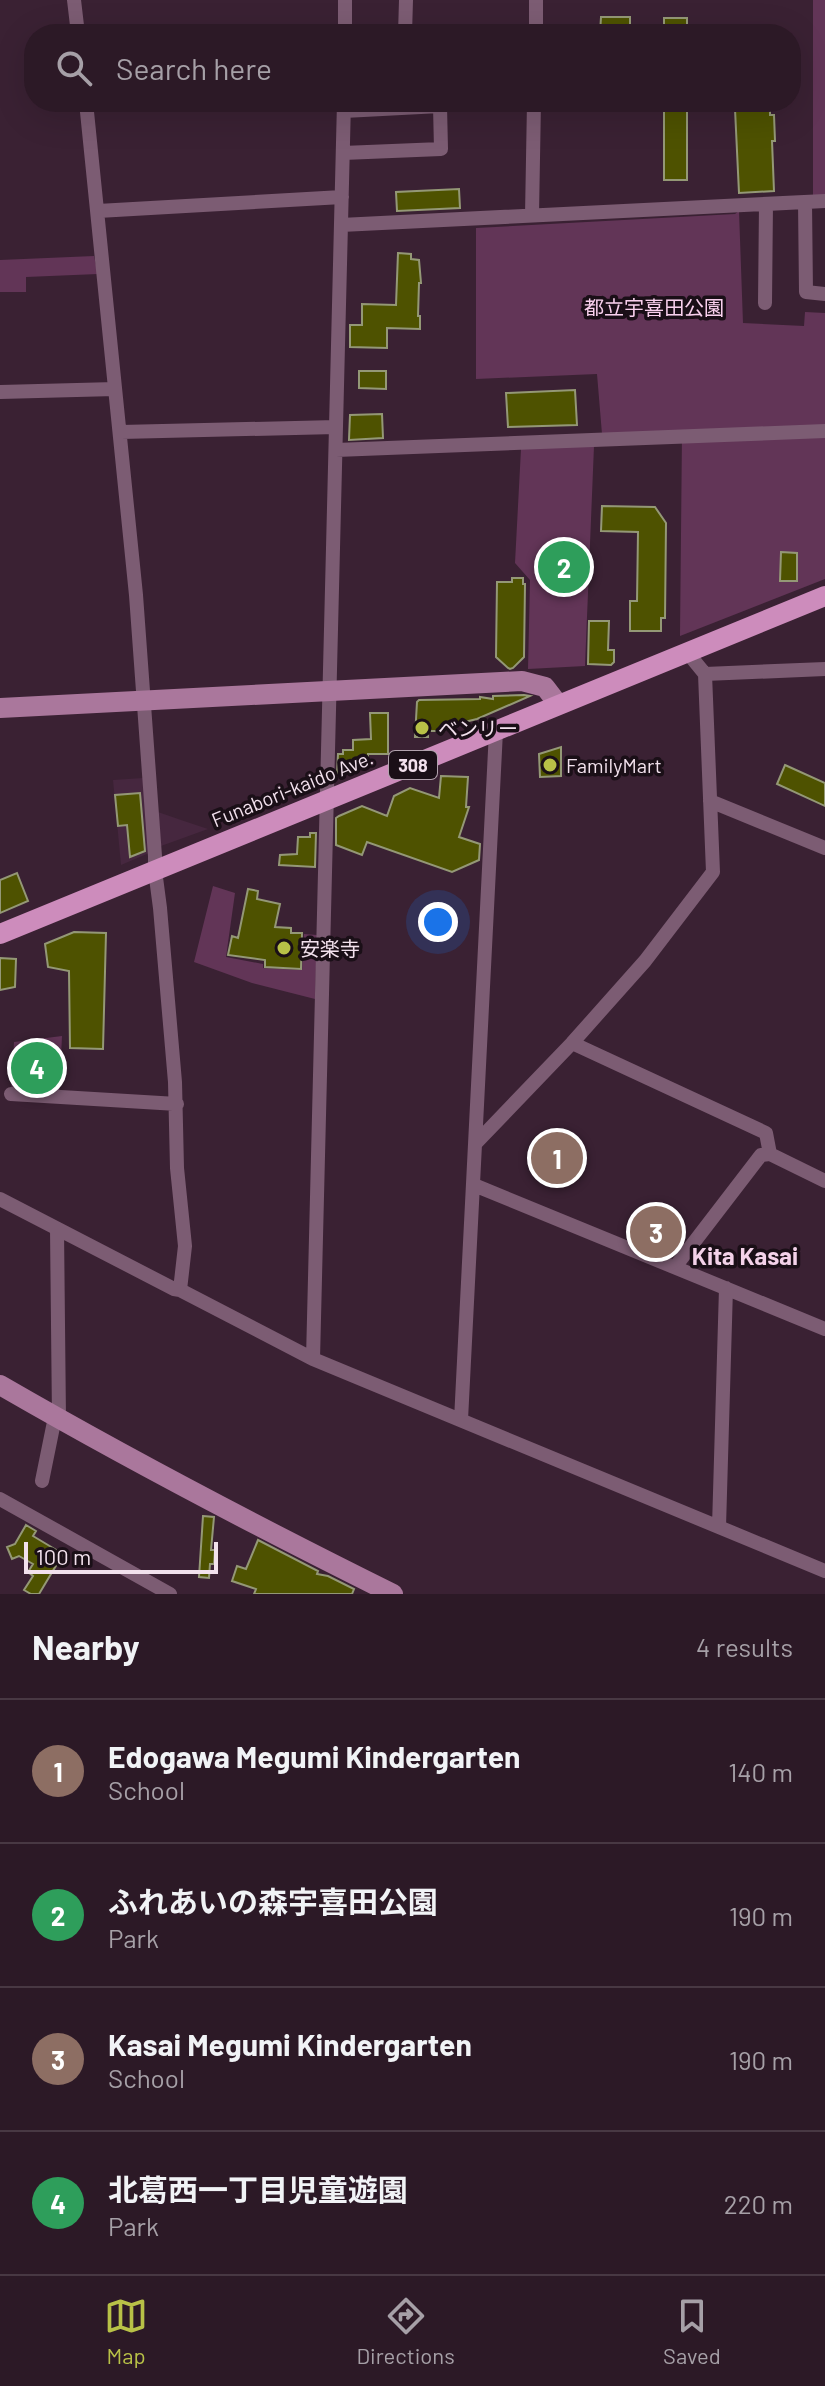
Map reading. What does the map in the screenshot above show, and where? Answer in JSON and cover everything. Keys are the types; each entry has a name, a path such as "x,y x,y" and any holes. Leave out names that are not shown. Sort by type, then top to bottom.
{"main road":[{"name":"Funabori-kaido Ave.","path":"0,934 825,596"}],"street":[{"path":"74,0 77,24"},
{"path":"345,0 345,24"},
{"path":"405,24 406,0"},
{"path":"536,0 536,24"},
{"path":"87,112 136,595 155,870 177,1104 177,1168 185,1246 180,1290"},
{"path":"313,1359 344,112"},
{"path":"343,153 441,149 440,112"},
{"path":"532,215 534,112"},
{"path":"98,211 342,197"},
{"path":"341,225 825,201"},
{"path":"805,202 806,292 825,294"},
{"path":"765,303 766,204"},
{"path":"0,392 115,389"},
{"path":"121,432 336,427"},
{"path":"336,450 825,431"},
{"path":"476,1143 645,961 713,872 705,674 687,652"},
{"path":"705,674 825,669"},
{"path":"0,708 522,681 545,687 558,704"},
{"path":"461,1420 496,731"},
{"path":"710,801 825,848"},
{"path":"572,1043 766,1133 770,1154"},
{"path":"11,1094 177,1104"},
{"path":"675,1267 761,1155 770,1154 825,1181"},
{"path":"474,1185 825,1329"},
{"path":"0,1199 313,1359 825,1571"},
{"path":"42,1481 57,1418 57,1229"},
{"path":"719,1527 726,1288"},
{"path":"0,1385 304,1551 393,1594"},
{"path":"0,1499 170,1594"}],"shaded area":[{"path":"143,778 149,853 121,865 113,780"},
{"path":"158,812 181,820 208,829 161,846"}],"green space":[{"path":"813,0 825,0 825,196 813,196"},
{"name":"都立宇喜田公園","path":"739,211 743,323 804,326 805,312 825,313 825,579 680,636 682,432 602,434 597,374 476,379 476,228 735,214"},
{"path":"94,256 98,274 26,277 26,292 0,292 0,260"},
{"path":"594,446 585,666 528,669 530,580 515,563 521,449"},
{"path":"213,886 235,893 226,957 263,964 263,968 302,970 304,934 317,935 315,999 252,983 194,962"},
{"path":"62,1036 59,1098 11,1094 14,1042"}],"building":[{"path":"601,17 630,17 630,24 601,24"},
{"path":"664,18 687,18 687,24 664,24"},
{"path":"664,112 687,112 687,180 664,180"},
{"path":"735,112 770,112 774,115 774,191 739,193"},
{"path":"459,189 460,208 397,211 396,192"},
{"path":"398,253 411,254 411,259 419,260 420,329 387,328 387,348 350,347 350,325 362,325 362,304 396,305"},
{"path":"359,371 386,371 386,389 359,388"},
{"path":"575,390 577,425 508,427 506,393"},
{"path":"382,414 383,438 349,440 350,415"},
{"path":"602,506 655,507 666,523 665,618 661,618 661,631 630,631 630,601 637,601 638,532 601,531"},
{"path":"781,552 797,553 797,581 780,581"},
{"path":"512,578 523,578 525,584 524,657 510,669 496,657 497,582 512,582"},
{"path":"589,621 609,621 608,650 614,650 611,665 588,664"},
{"path":"493,696 530,696 477,719 452,725 444,731 428,731 428,737 415,737 419,700 493,699"},
{"path":"370,713 388,713 388,754 368,754 368,762 337,774 338,754 343,754 343,750 353,750 353,740 371,739"},
{"name":"FamilyMart","path":"561,747 561,776 540,777 539,754"},
{"path":"785,765 825,783 825,806 777,784"},
{"path":"441,776 468,777 466,807 469,807 459,837 480,844 479,860 452,872 367,842 362,855 336,845 336,818 339,816 362,806 387,816 394,796 410,788 439,798"},
{"path":"140,793 145,851 130,857 127,825 118,826 115,795"},
{"path":"310,833 316,833 315,867 279,865 280,855 297,854 298,837 310,837"},
{"path":"17,873 28,901 0,913 0,880"},
{"path":"248,889 258,891 257,899 280,904 275,927 291,928 291,933 302,933 301,969 265,967 265,960 228,955 232,936 238,938"},
{"path":"74,932 106,933 103,1049 70,1048 69,971 48,967 45,944"},
{"path":"0,958 16,959 15,987 0,990"},
{"path":"203,1516 214,1517 211,1550 215,1550 214,1564 210,1564 209,1578 199,1577"},
{"path":"26,1525 36,1531 33,1536 63,1554 39,1594 24,1590 33,1576 28,1572 33,1564 19,1556 12,1559 7,1547 15,1544"},
{"path":"258,1540 318,1571 317,1574 354,1589 352,1594 254,1594 256,1589 232,1581 237,1566 246,1569"}],"place":[{"name":"ふれあいの森宇喜田公園","path":"564,567"},
{"name":"ベンリー","path":"422,728"},
{"name":"FamilyMart","path":"550,765"},
{"name":"安楽寺","path":"284,948"},
{"name":"北葛西一丁目児童遊園","path":"37,1068"},
{"name":"Edogawa Megumi Kindergarten","path":"557,1158"},
{"name":"Kasai Megumi Kindergarten","path":"656,1232"}],"district":[{"name":"Kita Kasai","path":"745,1255"}]}
